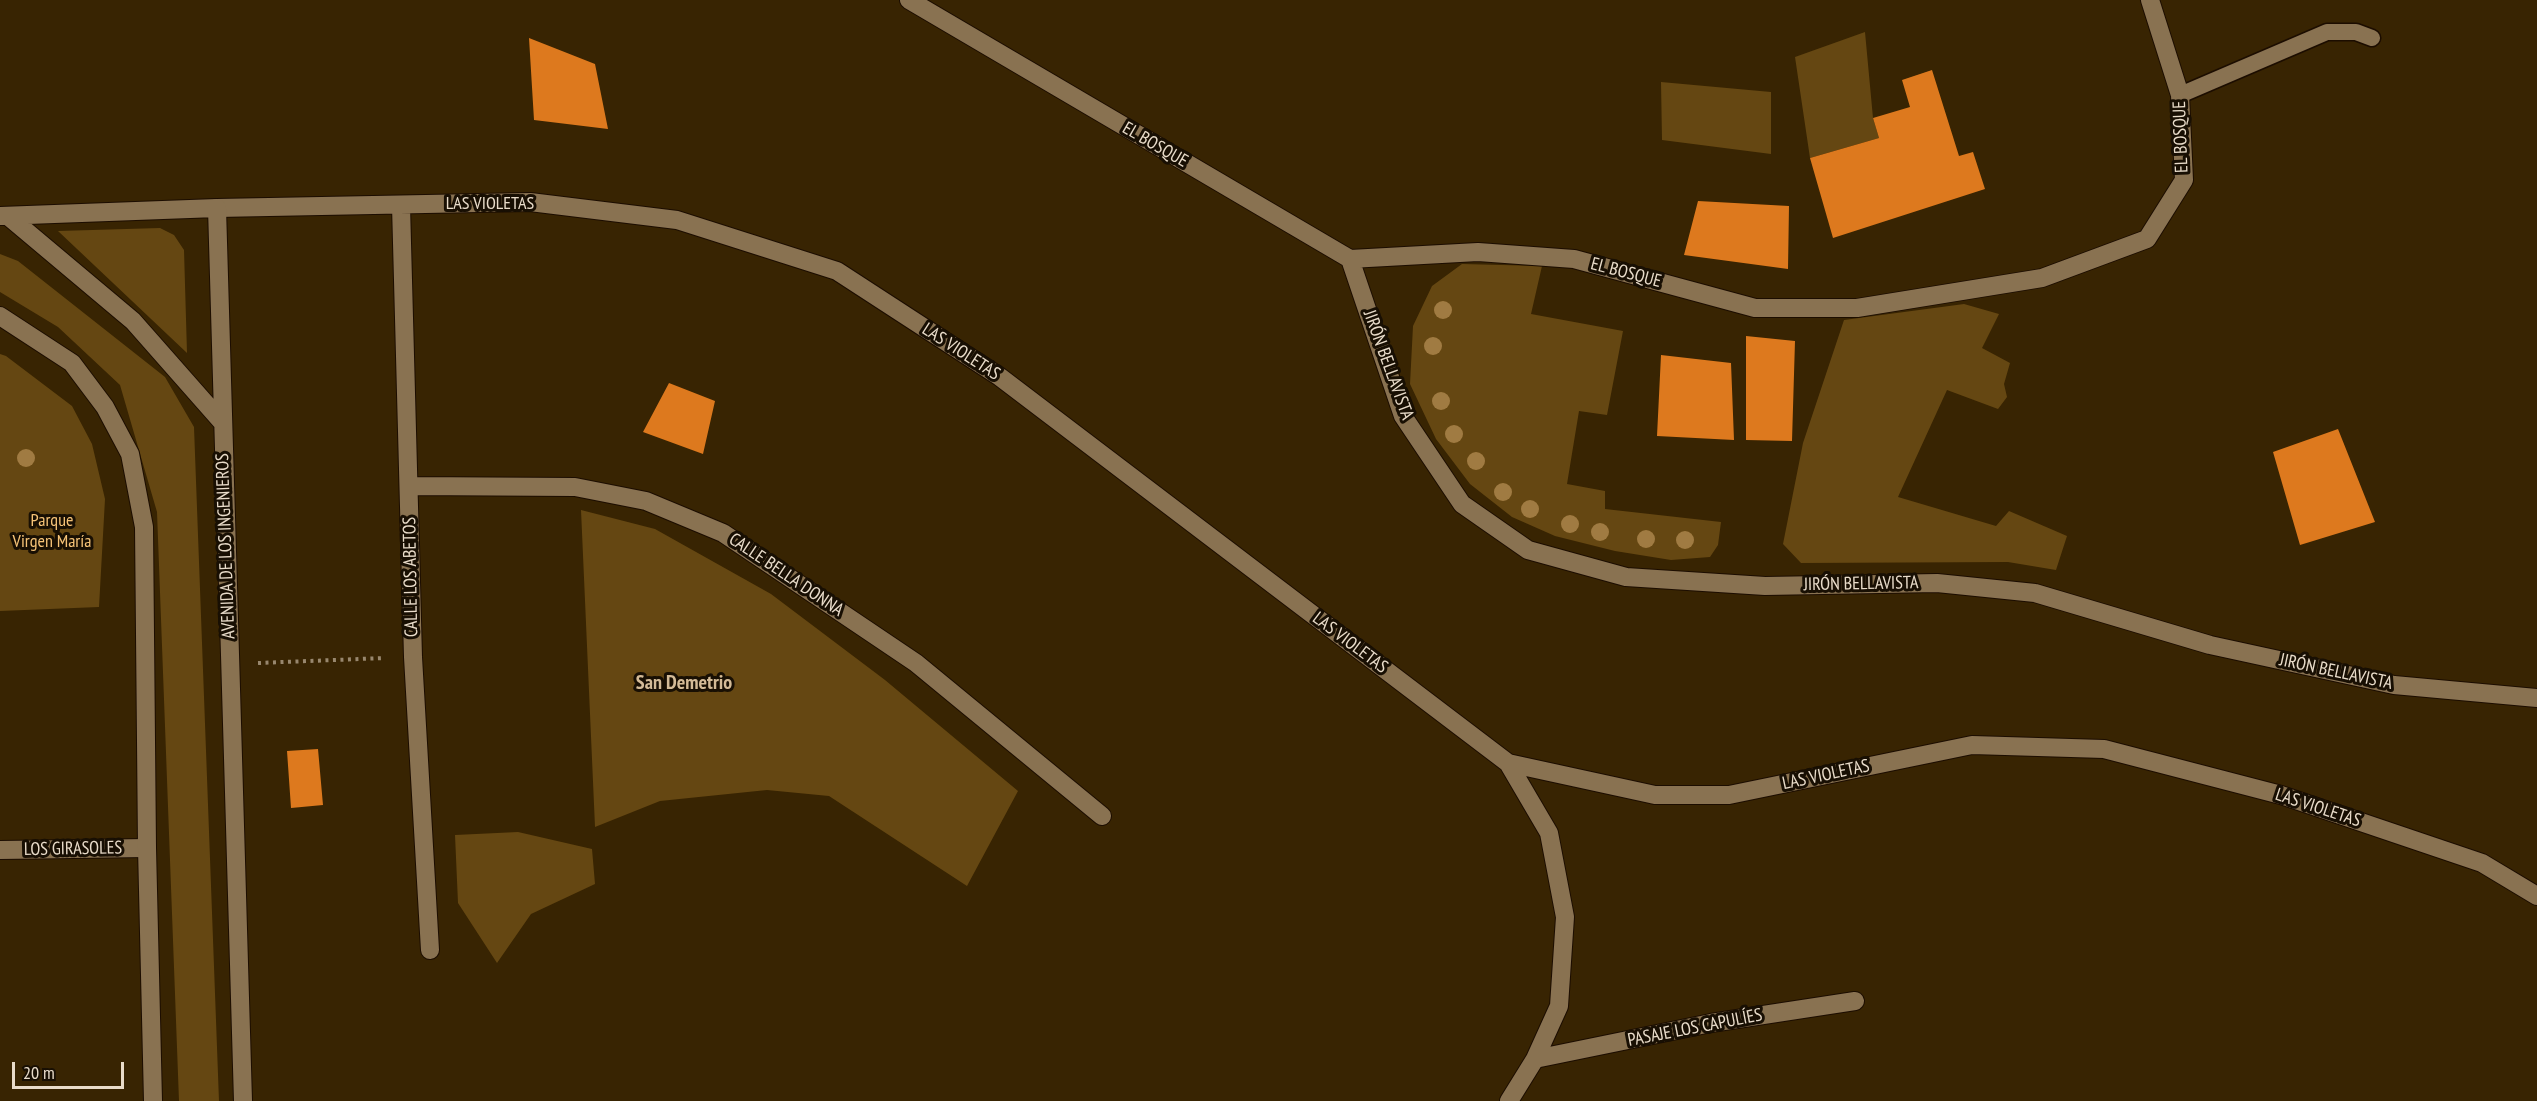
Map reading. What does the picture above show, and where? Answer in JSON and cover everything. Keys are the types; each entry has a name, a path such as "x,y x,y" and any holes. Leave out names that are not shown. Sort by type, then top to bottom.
{"street":[{"name":"EL BOSQUE","path":"909,0 1350,259 1478,252 1574,259 1755,308 1857,308 2042,278 2147,239 2184,180 2181,95 2150,0"},
{"name":"LAS VIOLETAS","path":"217,208 530,202 677,220 837,271 1000,377 1508,763 1655,795 1729,795 1972,745 2104,749 2281,795 2482,863 2537,896"},
{"name":"CALLE LOS ABETOS","path":"401,205 413,657 430,950"},
{"path":"4,216 217,208"},
{"name":"AVENIDA DE LOS INGENIEROS","path":"217,208 243,1101"},
{"path":"4,216 133,321 222,422"},
{"name":"JIRÓN BELLAVISTA","path":"1350,259 1403,416 1462,504 1528,550 1626,577 1765,586 1937,583 2036,593 2210,645 2394,685 2537,698"},
{"path":"0,316 72,363 105,407 130,454 144,527 147,848 153,1101"},
{"name":"CALLE BELLA DONNA","path":"409,486 574,487 646,501 723,533 916,663 1102,816"},
{"path":"1508,763 1549,833 1565,917 1559,1006 1535,1059 1509,1101"},
{"name":"LOS GIRASOLES","path":"0,850 147,848"},
{"name":"PASAJE LOS CAPULÍES","path":"1535,1059 1711,1023 1855,1001"}],"lane":[{"path":"2181,95 2327,32 2356,32 2372,38"}],"path":[{"path":"230,664 413,657"}],"green space":[{"path":"1865,32 1873,118 1879,138 1810,158 1795,57"},
{"path":"1661,82 1771,92 1771,154 1662,140"},
{"path":"160,228 174,235 184,250 187,353 58,231"},
{"path":"0,254 18,261 165,377 194,427 219,1101 179,1101 157,512 120,385 58,327 0,292"},
{"path":"1462,264 1542,266 1531,314 1623,331 1607,415 1579,411 1567,484 1605,491 1605,509 1721,522 1718,545 1710,557 1671,560 1615,551 1555,536 1512,517 1470,484 1436,439 1410,384 1413,326 1432,286"},
{"path":"1964,304 1999,314 1982,348 2010,363 2004,384 2007,397 1998,409 1947,390 1898,497 1996,526 2009,511 2067,536 2056,570 2008,562 1801,563 1783,544 1803,443 1844,320"},
{"name":"Parque Virgen María","path":"0,354 6,356 72,406 92,444 105,499 99,607 0,611"},
{"path":"581,510 655,529 771,594 885,680 1018,791 967,886 829,796 767,790 660,801 595,827"},
{"path":"518,832 592,849 595,884 531,914 497,963 458,903 455,835"}],"building":[{"path":"529,38 595,64 608,129 534,120"},
{"path":"1932,70 1959,156 1973,152 1985,189 1833,238 1810,158 1879,138 1873,118 1910,107 1902,80"},
{"path":"1698,201 1789,206 1788,269 1684,255"},
{"path":"1746,336 1795,341 1792,441 1746,440"},
{"path":"1661,355 1731,363 1734,440 1657,436"},
{"path":"669,383 715,401 703,454 643,432"},
{"path":"2338,429 2375,522 2300,545 2273,452"},
{"path":"318,749 323,805 291,808 287,751"}],"district":[{"name":"San Demetrio","path":"684,683"}]}
